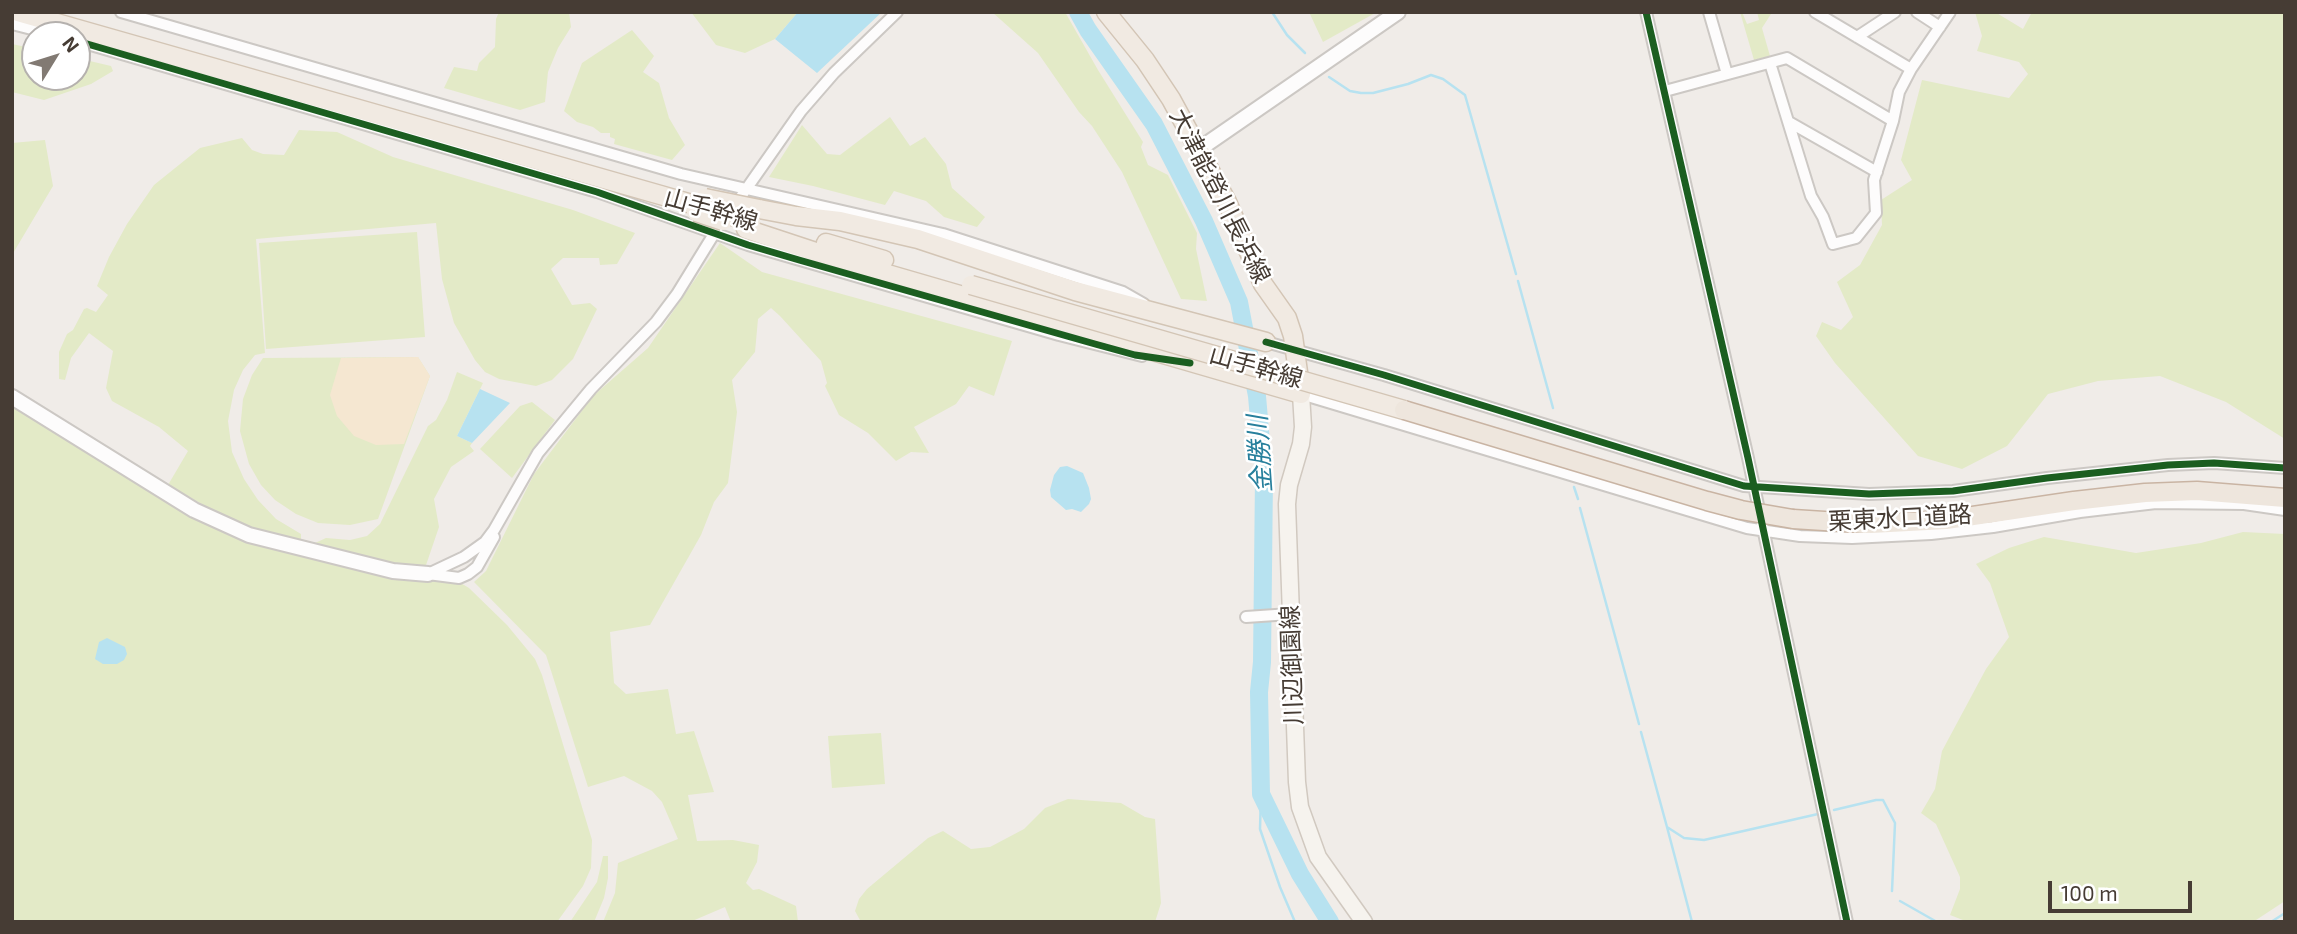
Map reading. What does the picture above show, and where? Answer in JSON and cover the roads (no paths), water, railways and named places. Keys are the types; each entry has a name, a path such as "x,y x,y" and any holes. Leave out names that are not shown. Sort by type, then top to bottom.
{"highway":[{"name":"栗東水口道路","path":"1404,410 1741,510 1832,523 1946,520 2145,493 2197,491 2285,498"}],"main road":[{"name":"山手幹線","path":"18,12 41,21"},
{"path":"33,12 50,21"},
{"name":"大津能登川長浜線","path":"1106,12 1160,82 1238,225 1263,284 1287,318 1295,349 1301,394"},
{"name":"山手幹線","path":"91,37 129,44 700,205 1404,410"},
{"path":"587,174 700,205"},
{"path":"752,220 796,216 840,221 918,239 1075,291 1266,342"},
{"path":"752,220 846,262 1301,394"},
{"name":"川辺御園線","path":"1301,394 1302,436 1289,485 1287,504 1297,782 1300,807 1318,857 1364,922"}],"street":[{"path":"121,12 681,174 943,234 1123,292 1161,314"},
{"path":"428,574 464,557 485,542 538,453 591,389 656,323 714,233 801,111 834,73 897,12"},
{"path":"1198,150 1398,12"},
{"path":"1646,12 1755,487 1847,922"},
{"path":"1709,12 1727,74"},
{"path":"1815,12 1911,69"},
{"path":"1857,37 1895,12"},
{"path":"1917,12 1940,27"},
{"path":"1770,63 1811,197 1823,217 1833,244 1856,238 1876,213 1874,180 1899,93 1911,69 1950,12"},
{"path":"91,39 597,192 781,255 1059,335 1135,355 1189,363"},
{"path":"1665,91 1787,58 1893,121"},
{"path":"1789,122 1877,172"},
{"path":"1266,342 1696,472 1755,487 1869,495 1953,491 2168,465 2214,463 2285,468"},
{"path":"1301,394 1747,528 1800,536 1852,538 1931,534 2156,503 2244,504 2285,510"},
{"path":"12,397 194,510 248,535 393,570 459,578 477,567 494,537 494,530"},
{"path":"1246,617 1290,614"}],"water":[{"path":"798,12 882,12 817,73 775,39"},
{"path":"480,389 510,403 472,443 457,436"},
{"path":"1067,466 1083,473 1089,488 1091,499 1081,512 1066,510 1051,497 1054,475 1060,467"},
{"path":"107,638 125,647 127,654 124,660 117,664 103,664 95,659 99,642"}],"waterway":[{"name":"金勝川","path":"1078,12 1154,124 1204,221 1239,302 1257,396 1264,477 1262,662 1259,692 1261,794 1300,874 1330,922"},
{"path":"1272,12 1287,35 1305,53"},
{"path":"1329,77 1350,91 1373,93 1431,75 1443,79 1465,95 1516,274"},
{"path":"1518,281 1553,408"},
{"path":"1574,487 1578,499"},
{"path":"1580,508 1639,724"},
{"path":"1641,732 1667,827 1684,838 1704,840 1818,814"},
{"path":"1261,794 1260,829 1295,922"},
{"path":"1834,810 1883,800 1895,823 1892,891"},
{"path":"1667,827 1692,922"},
{"path":"1900,901 1937,922"},
{"path":"2271,922 2285,913"}]}
